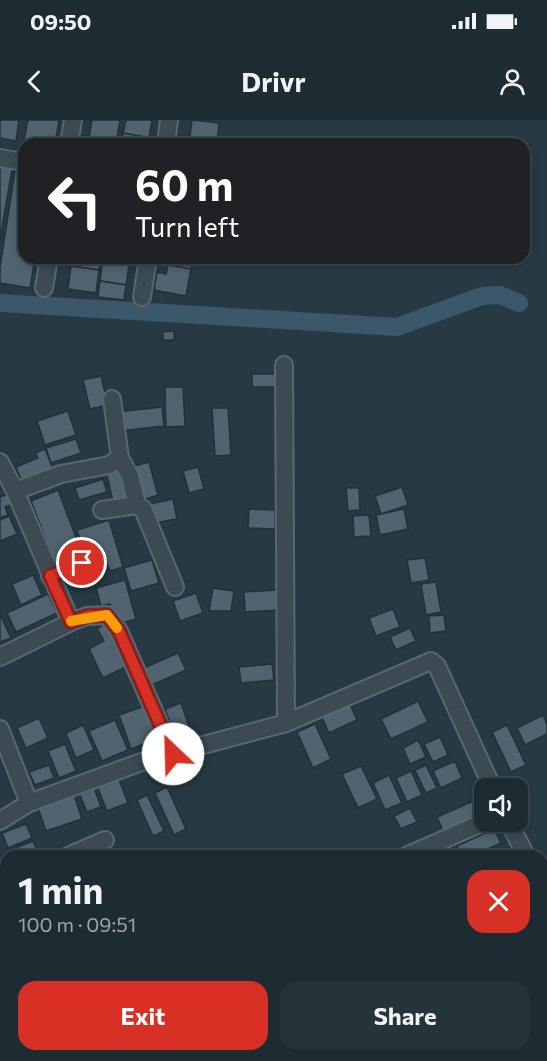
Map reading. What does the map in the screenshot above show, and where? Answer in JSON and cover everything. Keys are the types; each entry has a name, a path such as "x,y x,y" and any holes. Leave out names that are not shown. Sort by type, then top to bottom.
{"street":[{"path":"70,138 73,120"},
{"path":"167,138 169,120"},
{"path":"0,158 18,161"},
{"path":"44,288 48,264"},
{"path":"142,297 147,264"},
{"path":"284,365 286,723"},
{"path":"112,399 120,458 130,476 137,505"},
{"path":"15,491 61,474 109,465 120,458"},
{"path":"0,462 15,491 71,622"},
{"path":"102,510 137,505 143,509 175,587"},
{"path":"50,576 82,563"},
{"path":"0,657 71,622 87,616 107,615 119,631 173,754"},
{"path":"0,821 29,803 147,760 286,723 431,661 437,666 488,778"},
{"path":"0,729 29,803"},
{"path":"420,850 474,826"},
{"path":"514,832 523,850"},
{"path":"82,850 105,840"}],"building":[{"path":"0,120 19,120 16,141 0,138"},
{"path":"28,120 59,120 56,138 24,138"},
{"path":"92,120 120,120 117,138 89,138"},
{"path":"126,120 152,120 149,138 123,133"},
{"path":"192,120 219,123 218,138 190,138"},
{"path":"123,133 149,138 123,138"},
{"path":"0,166 12,169 0,240"},
{"path":"15,171 18,172 18,264 34,264 30,288 0,283 0,267"},
{"path":"71,264 100,264 99,270 71,266"},
{"path":"102,264 129,264 126,285 100,281"},
{"path":"168,264 192,264 191,269"},
{"path":"168,265 191,269 186,296 154,290 157,272 166,274"},
{"path":"71,266 99,270 96,293 68,289"},
{"path":"100,281 126,285 124,300 98,297"},
{"path":"174,331 174,340 163,340 163,332"},
{"path":"252,374 279,374 279,387 252,387"},
{"path":"101,376 108,405 90,409 83,380"},
{"path":"165,387 183,387 185,426 166,427"},
{"path":"162,407 164,426 119,431 117,412"},
{"path":"212,408 228,408 231,455 215,456"},
{"path":"68,411 76,435 45,445 37,421"},
{"path":"76,439 81,453 51,463 46,448"},
{"path":"45,449 53,469 22,482 16,467 38,458 35,453"},
{"path":"149,462 158,495 140,501 130,467"},
{"path":"122,467 129,498 113,501 106,471"},
{"path":"198,467 204,489 189,493 183,471"},
{"path":"103,479 107,492 79,500 75,488"},
{"path":"402,487 408,505 381,514 375,496"},
{"path":"346,488 359,488 360,510 348,511"},
{"path":"58,490 82,553 55,563 31,501"},
{"path":"9,494 13,504 5,507 8,515 0,518 0,497"},
{"path":"173,499 177,519 154,523 150,504"},
{"path":"249,509 275,510 275,529 248,528"},
{"path":"404,509 408,529 380,535 376,515"},
{"path":"369,515 371,536 354,537 353,516"},
{"path":"9,516 17,534 0,541 0,520"},
{"path":"109,520 123,567 110,571 106,561 93,565 86,540 81,542 77,530"},
{"path":"425,558 429,580 411,583 407,560"},
{"path":"152,560 159,583 131,591 124,568"},
{"path":"33,575 42,595 21,605 12,584"},
{"path":"125,580 136,619 116,625 110,604 101,606 96,588"},
{"path":"436,582 441,612 426,615 421,584"},
{"path":"213,588 234,591 231,611 209,611"},
{"path":"277,590 278,610 245,612 244,592"},
{"path":"196,593 203,613 180,621 173,601"},
{"path":"48,594 57,613 16,632 7,613"},
{"path":"393,609 400,627 376,636 369,618"},
{"path":"0,614 11,638 0,642"},
{"path":"444,615 446,631 430,633 429,616"},
{"path":"106,624 130,665 103,678 89,649 104,641 97,628"},
{"path":"410,628 416,641 396,650 390,637"},
{"path":"178,653 186,670 152,685 144,668"},
{"path":"272,664 274,680 241,683 239,667"},
{"path":"418,701 428,722 391,739 381,719"},
{"path":"349,702 357,720 329,733 321,715"},
{"path":"181,703 190,729 175,735 165,709"},
{"path":"145,706 157,739 131,749 119,715"},
{"path":"543,715 547,724 547,734 525,745 517,728"},
{"path":"39,718 48,738 26,748 17,728"},
{"path":"115,720 128,750 102,761 89,731"},
{"path":"315,724 331,759 313,768 297,732"},
{"path":"83,725 94,750 76,758 66,733"},
{"path":"507,725 526,765 511,772 492,732"},
{"path":"440,737 448,755 433,762 424,744"},
{"path":"418,740 426,757 410,764 403,748"},
{"path":"65,744 76,771 59,778 48,751"},
{"path":"455,761 462,778 441,788 433,771"},
{"path":"49,765 54,778 35,785 29,772"},
{"path":"426,765 437,788 426,793 415,770"},
{"path":"361,766 377,799 358,808 342,774"},
{"path":"411,771 422,795 407,802 396,778"},
{"path":"389,775 402,803 385,810 373,783"},
{"path":"118,777 128,803 107,811 97,786"},
{"path":"92,782 101,807 87,812 77,788"},
{"path":"167,787 186,829 174,835 155,793"},
{"path":"73,792 82,819 46,831 37,805"},
{"path":"147,795 164,831 153,836 137,800"},
{"path":"474,801 474,822 445,835 437,817"},
{"path":"410,808 417,822 401,829 394,816"},
{"path":"26,824 32,838 8,848 2,833"},
{"path":"487,832 496,832 501,843 485,850 459,850 457,846"},
{"path":"33,841 37,850 10,850"},
{"path":"449,841 453,850 432,850"}],"waterway":[{"path":"0,303 397,327 482,296 500,295 519,303"}],"slow traffic":[{"path":"71,621 87,616 107,615 117,628"}],"route":[{"path":"82,563 50,576 71,622 87,616 107,615 119,631 173,754"}]}
